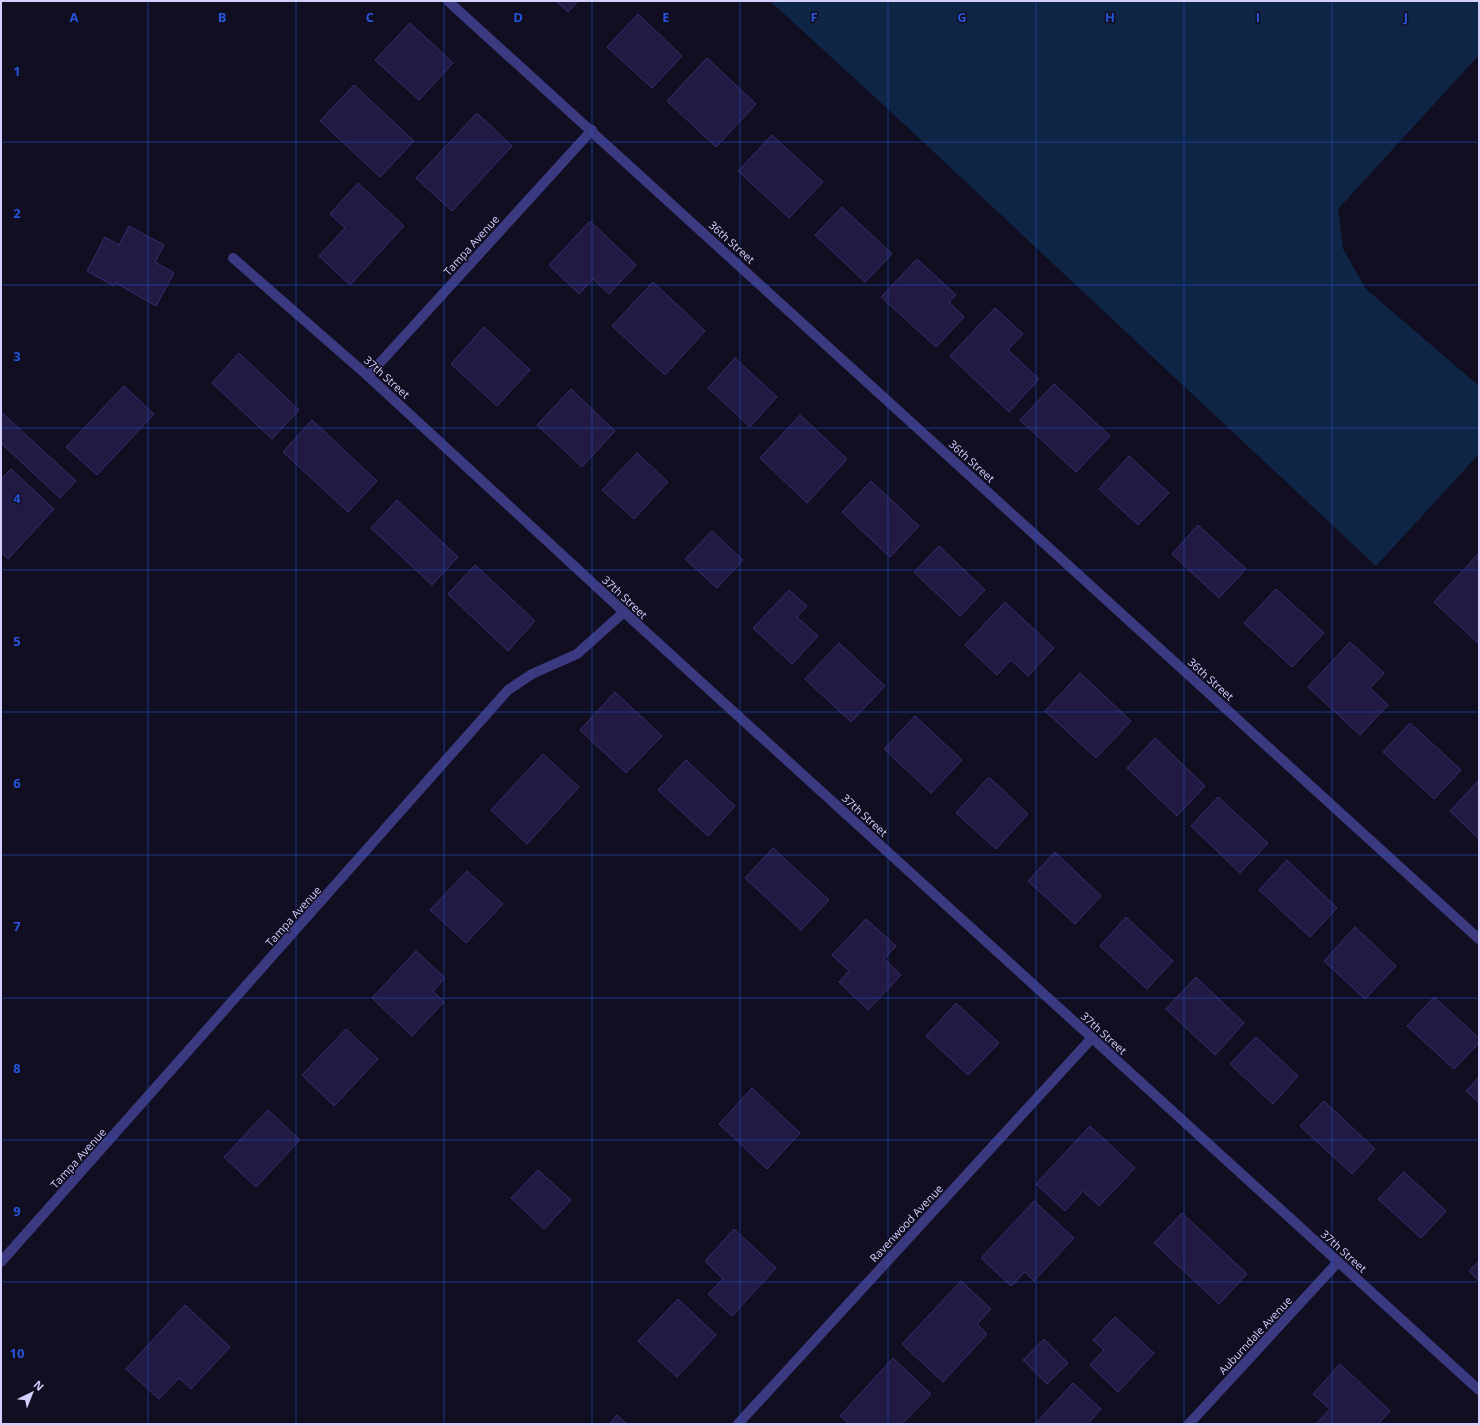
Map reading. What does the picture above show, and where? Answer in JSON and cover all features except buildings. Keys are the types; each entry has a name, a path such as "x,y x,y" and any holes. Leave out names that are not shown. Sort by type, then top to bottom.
{"street":[{"name":"36th Street","path":"448,1 592,130 1479,939"},
{"name":"Tampa Avenue","path":"368,376 592,130"},
{"name":"37th Street","path":"234,258 368,376 624,612 1479,1390"},
{"name":"Tampa Avenue","path":"1,1262 508,690 532,674 577,654 624,612"},
{"name":"Ravenwood Avenue","path":"738,1424 1092,1038"},
{"name":"Auburndale Avenue","path":"1189,1424 1338,1262"}],"water":[{"path":"770,1 1479,1 1479,55 1338,209 1343,249 1366,289 1479,386 1479,454 1376,566 890,111"}]}
